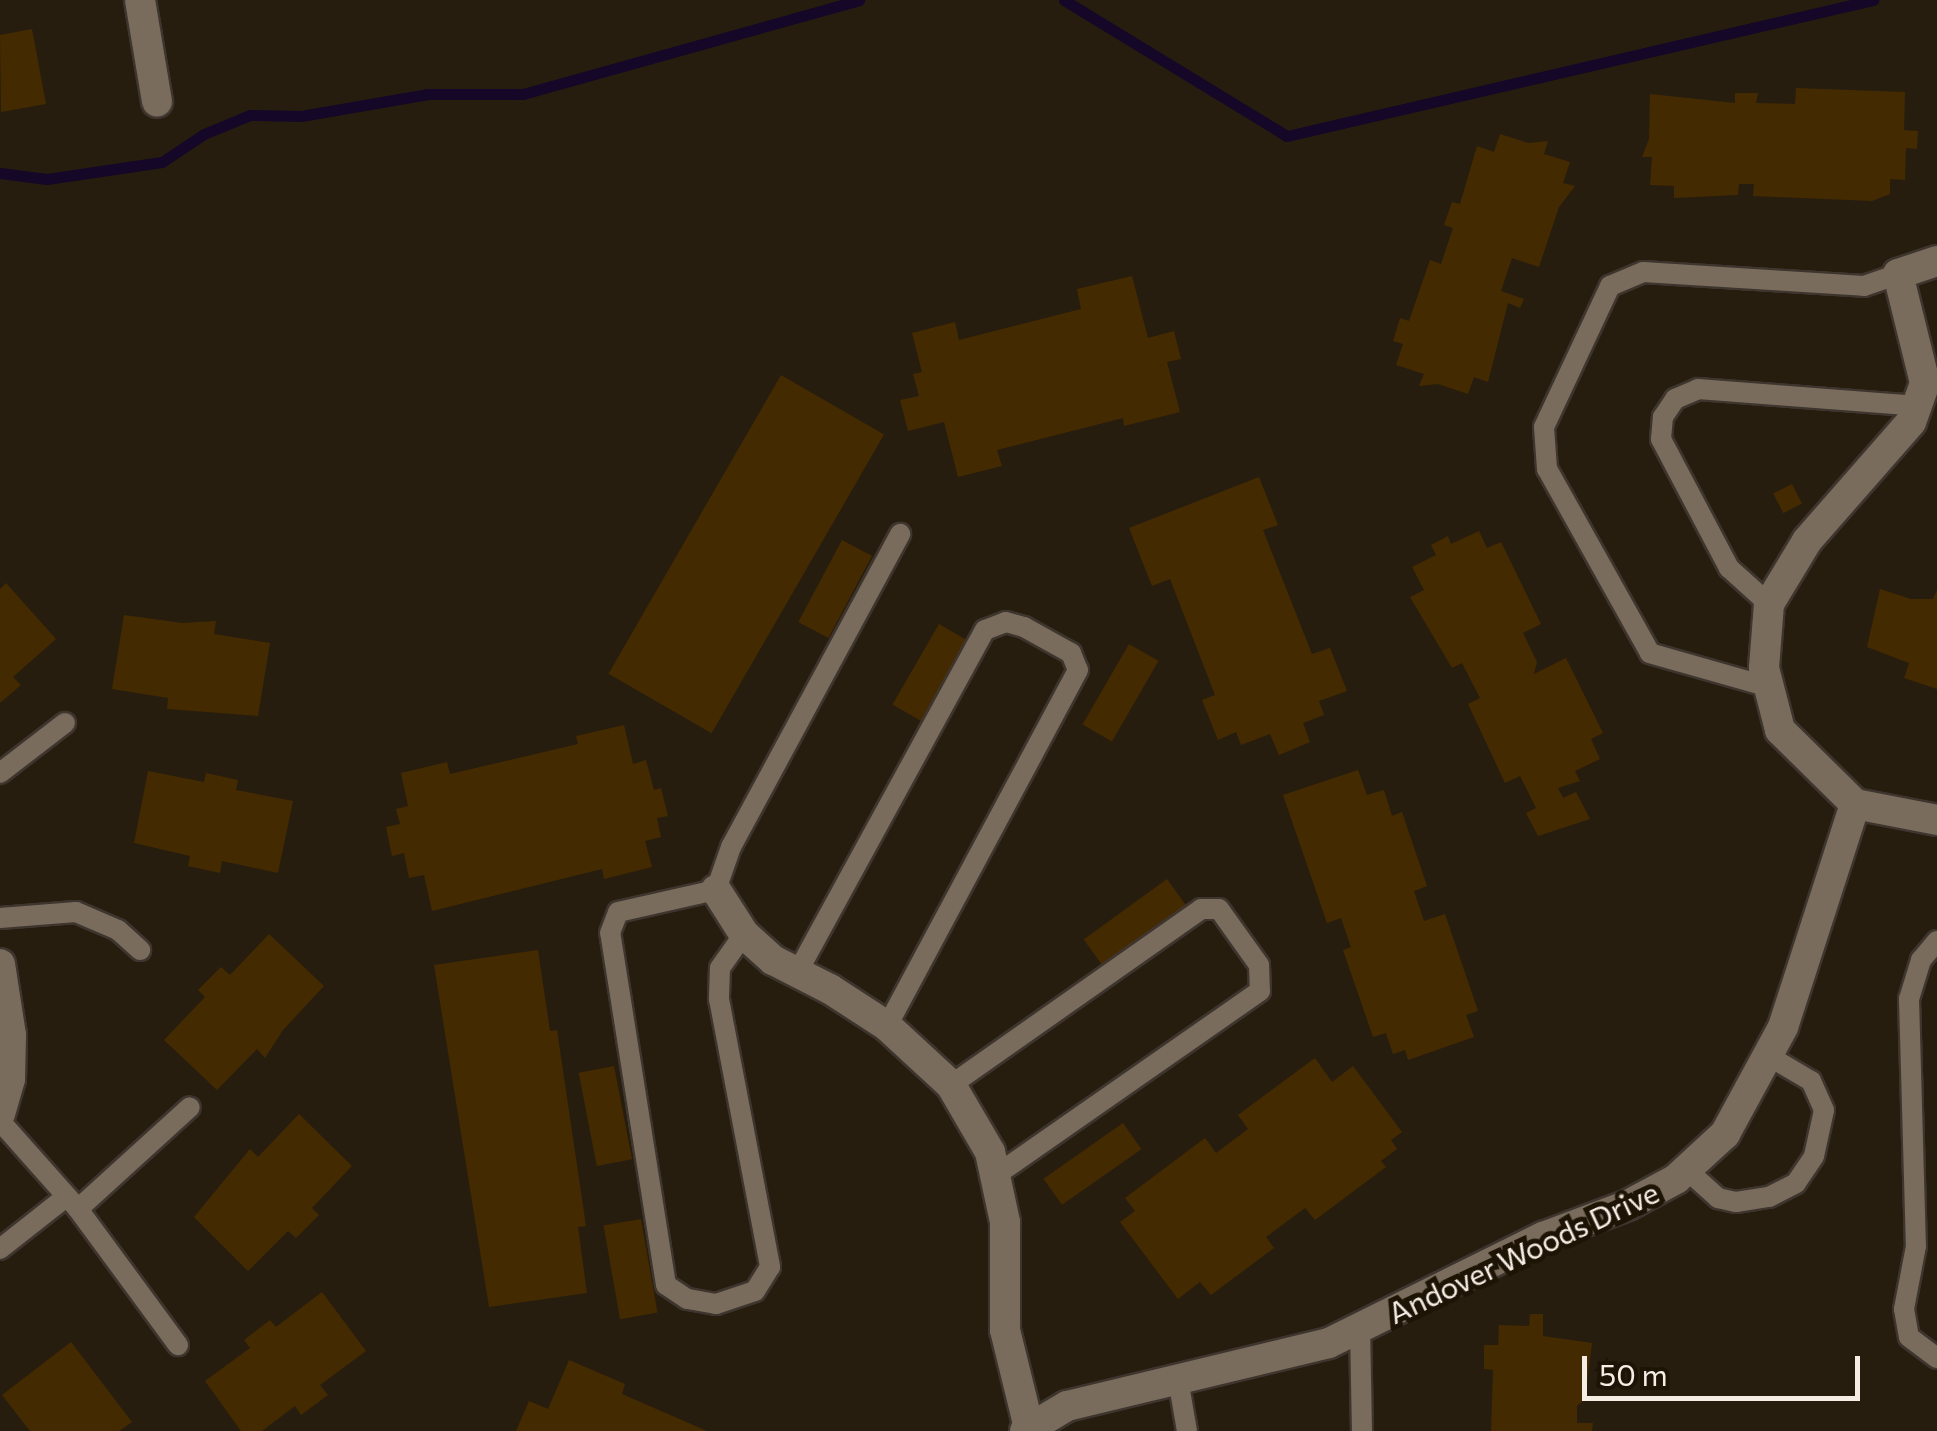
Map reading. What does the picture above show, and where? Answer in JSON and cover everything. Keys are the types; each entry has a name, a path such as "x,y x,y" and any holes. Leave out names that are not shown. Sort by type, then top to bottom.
{"street":[{"path":"140,0 158,102"},
{"path":"1937,261 1898,274 1925,383 1911,422 1807,541 1769,604 1764,668 1780,730 1854,804 1937,820"},
{"name":"Andover Woods Drive","path":"1027,1429 1067,1406 1307,1349 1360,1328 1543,1237 1653,1193 1687,1170 1725,1134 1783,1027 1854,804"},
{"path":"716,890 744,934 772,960 887,1026 951,1085 990,1152 1005,1222 1005,1330 1027,1429"},
{"path":"0,964 11,1035 10,1078 0,1117"}],"lane":[{"path":"1769,687 1650,653 1547,469 1544,427 1610,286 1642,272 1864,286 1898,274"},
{"path":"1769,604 1729,568 1661,439 1663,417 1675,399 1698,388 1917,406"},
{"path":"744,934 720,968 718,999 770,1267 755,1291 716,1304 687,1299 666,1285 610,933 618,912 716,890 731,846 900,534"},
{"path":"797,973 986,630 1006,622 1024,626 1072,654 1078,670 887,1026"},
{"path":"0,774 66,723"},
{"path":"951,1085 1201,909 1219,910 1258,965 1260,991 995,1176"},
{"path":"0,918 76,912 118,930 140,950"},
{"path":"1937,941 1921,960 1908,999 1916,1246 1904,1310 1909,1337 1937,1358"},
{"path":"1687,1170 1718,1198 1736,1202 1768,1196 1796,1183 1814,1156 1824,1110 1811,1081 1768,1055"},
{"path":"0,1249 73,1203 190,1107"},
{"path":"0,1117 73,1203 178,1345"},
{"path":"1360,1328 1362,1431"},
{"path":"1178,1379 1187,1431"}],"building":[{"path":"32,29 46,104 1,112 0,35"},
{"path":"1796,88 1905,92 1904,130 1918,131 1917,149 1906,148 1905,180 1890,179 1890,194 1872,201 1753,196 1754,184 1739,184 1738,195 1674,198 1674,186 1650,185 1652,157 1642,157 1649,139 1650,94 1735,103 1735,93 1758,93 1756,103 1795,104"},
{"path":"1500,134 1528,143 1548,141 1544,154 1570,162 1563,183 1575,186 1559,207 1539,267 1512,258 1501,291 1524,299 1520,308 1508,303 1488,382 1474,377 1468,394 1438,384 1419,386 1424,374 1396,365 1403,344 1393,341 1400,318 1409,321 1430,260 1441,264 1453,228 1444,225 1452,202 1460,204 1477,146 1494,152"},
{"path":"1132,276 1148,338 1174,331 1181,359 1167,362 1180,412 1124,426 1123,418 997,450 1002,466 958,477 944,422 908,431 900,400 919,396 913,374 922,372 912,333 955,322 959,340 1081,309 1077,289"},
{"path":"781,375 884,434 712,733 608,674"},
{"path":"1259,477 1278,525 1263,530 1312,654 1330,648 1347,691 1319,701 1324,715 1303,723 1310,742 1279,755 1270,734 1241,745 1236,732 1218,740 1202,700 1215,695 1170,579 1152,586 1129,528"},
{"path":"1792,484 1802,504 1783,513 1773,494"},
{"path":"1479,531 1487,548 1501,542 1541,624 1523,633 1537,662 1534,674 1566,658 1603,733 1591,739 1600,759 1575,771 1580,781 1558,788 1563,798 1576,792 1590,819 1538,836 1526,813 1536,808 1520,776 1505,783 1468,704 1480,698 1462,663 1452,668 1410,597 1424,590 1412,567 1436,555 1431,545 1448,536 1451,544"},
{"path":"842,540 872,556 828,638 798,622"},
{"path":"6,583 56,639 13,677 21,685 0,703 0,589"},
{"path":"1880,589 1911,599 1933,599 1937,590 1937,689 1904,678 1909,663 1867,647"},
{"path":"124,615 182,623 216,621 214,634 270,643 258,716 167,709 168,698 112,689"},
{"path":"939,624 968,641 922,722 892,705"},
{"path":"1129,644 1158,661 1112,742 1082,725"},
{"path":"624,725 633,764 646,760 654,790 661,788 668,816 657,818 661,837 645,841 652,867 604,879 602,869 432,911 424,875 409,878 404,853 392,856 386,827 400,824 396,809 408,806 401,773 447,762 450,774 578,744 576,736"},
{"path":"1358,770 1367,795 1384,790 1392,816 1402,812 1427,886 1414,891 1424,921 1445,914 1478,1011 1466,1015 1474,1037 1408,1060 1405,1050 1393,1054 1386,1033 1373,1037 1343,950 1351,947 1341,918 1327,923 1283,795"},
{"path":"148,771 204,782 206,773 238,780 236,790 293,801 278,873 222,861 220,873 188,866 190,856 134,843"},
{"path":"1167,879 1186,905 1102,965 1084,940"},
{"path":"269,934 324,986 283,1030 265,1058 257,1049 217,1090 164,1040 205,997 198,990 221,967 230,975"},
{"path":"538,950 550,1031 557,1030 586,1226 578,1227 587,1293 489,1307 434,965"},
{"path":"1315,1058 1332,1082 1353,1066 1402,1132 1391,1140 1397,1149 1381,1161 1386,1167 1315,1220 1305,1208 1266,1237 1274,1248 1211,1295 1200,1282 1178,1299 1120,1222 1135,1211 1125,1198 1205,1138 1216,1153 1248,1129 1238,1115"},
{"path":"614,1066 632,1159 597,1166 579,1073"},
{"path":"299,1114 352,1166 312,1208 319,1215 296,1238 288,1231 248,1271 194,1217 250,1149 258,1157"},
{"path":"1123,1123 1141,1149 1062,1205 1044,1179"},
{"path":"641,1219 657,1313 620,1319 604,1226"},
{"path":"322,1292 366,1351 320,1385 328,1395 301,1415 295,1406 262,1431 241,1431 205,1381 250,1348 244,1340 270,1320 276,1327"},
{"path":"1530,1314 1543,1314 1543,1336 1592,1343 1585,1399 1577,1406 1577,1423 1593,1423 1592,1431 1491,1431 1493,1370 1484,1369 1484,1345 1498,1345 1499,1325 1529,1326"},
{"path":"71,1342 132,1422 119,1431 30,1431 2,1395"},
{"path":"569,1360 625,1384 622,1394 707,1431 516,1431 529,1401 548,1409"}],"waterway":[{"path":"0,173 47,179 162,162 204,134 250,115 301,116 428,94 523,94 859,0"},
{"path":"1064,0 1287,136 1873,0"}]}
